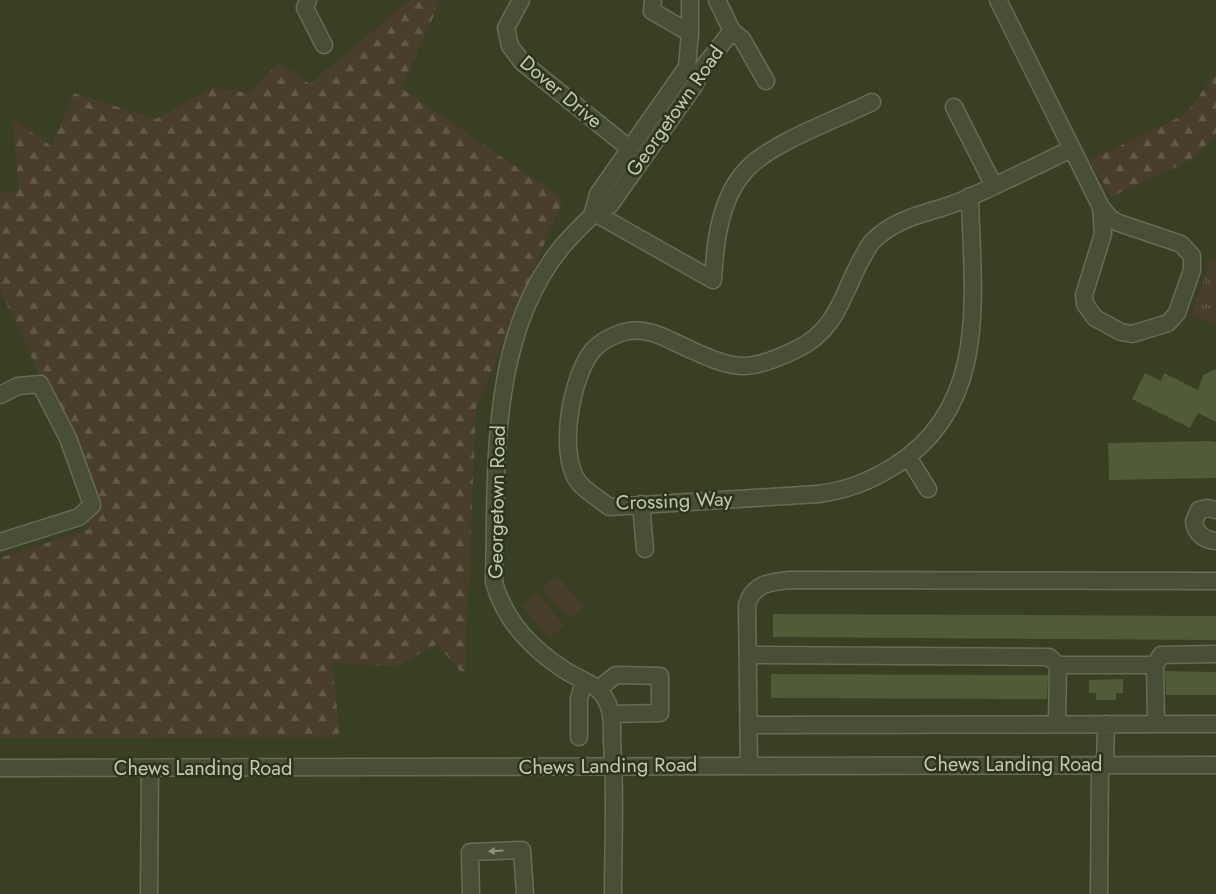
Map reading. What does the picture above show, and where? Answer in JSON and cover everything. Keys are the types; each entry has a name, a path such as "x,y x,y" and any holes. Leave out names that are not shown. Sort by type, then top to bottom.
{"street":[{"path":"308,0 305,8 324,45"},
{"name":"Dover Drive","path":"521,0 506,28 510,46 522,62 630,149"},
{"path":"653,0 652,11 690,33"},
{"name":"Georgetown Road","path":"598,689 563,669 522,634 508,618 499,601 494,582 500,408 525,308 552,258 593,212 610,205 694,86 690,33 690,0"},
{"name":"Georgetown Road","path":"593,212 598,194 630,149 693,71 732,30 717,0"},
{"path":"998,0 1070,149 1101,207 1116,222 1181,244 1192,256 1192,270 1177,313 1168,323 1143,332 1121,332 1095,318 1088,310 1084,296 1104,234 1101,207"},
{"path":"732,30 742,38 766,81"},
{"path":"593,212 713,280 715,245 723,213 735,184 749,166 772,150 872,102"},
{"path":"954,107 994,186"},
{"name":"Crossing Way","path":"970,196 972,317 967,360 960,388 945,416 928,440 908,457 880,475 846,490 818,494 609,506 579,483 570,462 568,442 572,399 583,366 594,349 616,334 644,330 655,333 710,358 742,366 762,363 799,349 828,326 839,309 856,270 872,241 916,214 994,186 1070,149"},
{"path":"0,395 18,386 40,384 68,438 92,505 79,517 0,542"},
{"path":"908,457 928,489"},
{"path":"640,504 645,549"},
{"path":"1216,510 1208,508 1199,510 1194,522 1199,534 1216,541"},
{"path":"749,765 747,605 750,595 761,584 774,581 963,579 1216,581"},
{"path":"1156,724 1155,665 1161,655 1216,654"},
{"path":"748,655 1049,657 1058,666 1155,665"},
{"path":"1057,724 1058,666"},
{"path":"611,714 660,713 660,676 616,675 598,689 606,699 611,714 614,767 613,894"},
{"path":"579,737 579,699 584,681"},
{"path":"1099,894 1106,724"},
{"path":"748,725 1216,724"},
{"name":"Chews Landing Road","path":"0,768 1216,765"},
{"path":"149,894 150,769"},
{"path":"471,894 470,852 522,850 524,894"}],"green space":[{"path":"410,0 441,0 401,88 563,199 476,408 465,677 437,644 396,667 332,662 340,737 0,738 0,558 89,529 82,467 0,289 0,193 19,191 12,118 51,146 74,93 156,119 212,88 250,93 278,62 310,84"},
{"path":"1216,72 1216,136 1189,161 1111,197 1090,160 1186,114"},
{"path":"1211,260 1216,262 1216,324 1191,315"},
{"path":"557,575 584,607 570,619 542,588"},
{"path":"536,593 564,625 549,638 522,606"}],"building":[{"path":"1216,369 1216,422 1198,413 1190,428 1132,399 1145,373 1161,381 1164,373 1198,390 1203,375"},
{"path":"1216,442 1216,478 1109,480 1108,443"},
{"path":"773,614 1216,616 1216,640 773,637"},
{"path":"1165,671 1216,672 1216,695 1166,695"},
{"path":"771,674 1048,675 1047,699 771,698"},
{"path":"1123,679 1123,693 1116,693 1116,700 1096,700 1096,693 1089,693 1089,680"}]}
